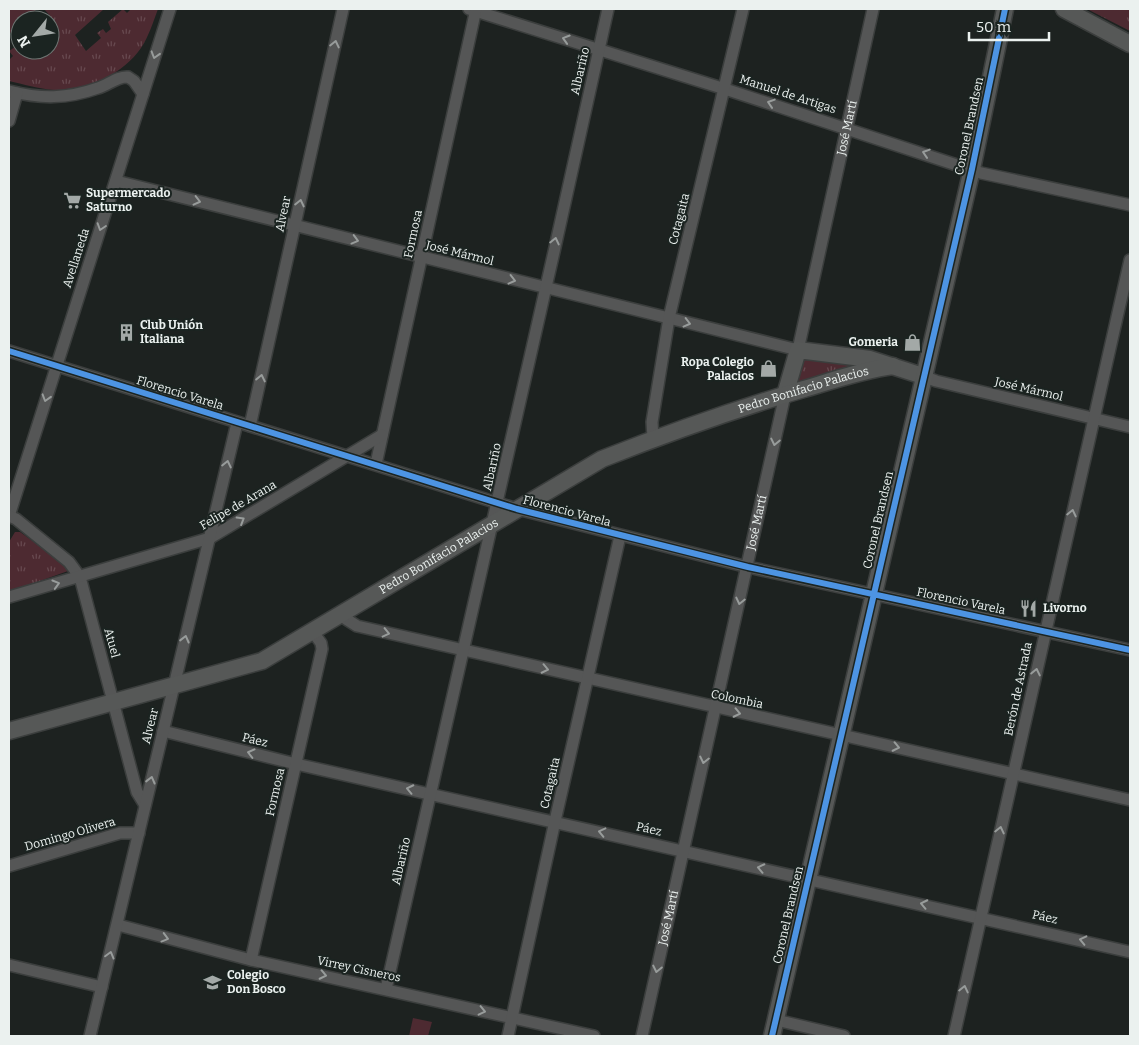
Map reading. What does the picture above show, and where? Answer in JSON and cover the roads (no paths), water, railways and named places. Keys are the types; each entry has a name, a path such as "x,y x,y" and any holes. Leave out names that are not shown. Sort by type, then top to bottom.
{"street":[{"name":"Avellaneda","path":"9,516 170,9"},
{"name":"Alvear","path":"250,426 343,9"},
{"name":"Albariño","path":"386,989 465,651 544,288 608,9"},
{"name":"Cotagaita","path":"653,438 652,422 668,318 743,9"},
{"name":"José Martí","path":"642,1036 785,395 798,350 873,9"},
{"name":"Coronel Brandsen","path":"772,1036 972,169 1005,9"},
{"path":"1064,9 1130,44"},
{"name":"Manuel de Artigas","path":"474,10 725,88 972,169 1130,205"},
{"name":"Formosa","path":"376,464 474,10"},
{"path":"9,120 13,92 46,98 72,96 103,86 124,76 134,81 143,94"},
{"name":"José Mármol","path":"116,181 798,350"},
{"name":"Berón de Astrada","path":"954,1036 1130,260"},
{"name":"Pedro Bonifacio Palacios","path":"798,350 870,359 923,376"},
{"name":"Florencio Varela","path":"9,351 517,509 620,536 748,566 1130,650"},
{"name":"Pedro Bonifacio Palacios","path":"9,731 255,664 313,632 590,464 653,438 785,395 871,370 893,366"},
{"name":"José Mármol","path":"923,376 936,381 1130,427"},
{"name":"Alvear","path":"90,1036 237,422"},
{"name":"Felipe de Arana","path":"9,597 210,538 382,435"},
{"name":"Atuel","path":"9,516 16,519 69,562 80,577 137,792 145,805"},
{"name":"Cotagaita","path":"508,1036 620,536"},
{"name":"Colombia","path":"344,613 346,619 357,626 1130,800"},
{"name":"Formosa","path":"251,960 322,650 321,643 313,632"},
{"name":"Páez","path":"163,731 296,764 980,916 1130,952"},
{"name":"Domingo Olivera","path":"9,866 120,834 139,833"},
{"name":"Virrey Cisneros","path":"118,925 251,960 594,1036"},
{"path":"9,965 102,987"},
{"path":"776,1020 844,1036"}],"place":[{"name":"Supermercado Saturno","path":"72,200"},
{"name":"Club Unión Italiana","path":"126,332"},
{"name":"Gomeria","path":"912,342"},
{"name":"Ropa Colegio Palacios","path":"768,369"},
{"name":"Livorno","path":"1029,608"},
{"name":"Colegio Don Bosco","path":"213,982"}]}
